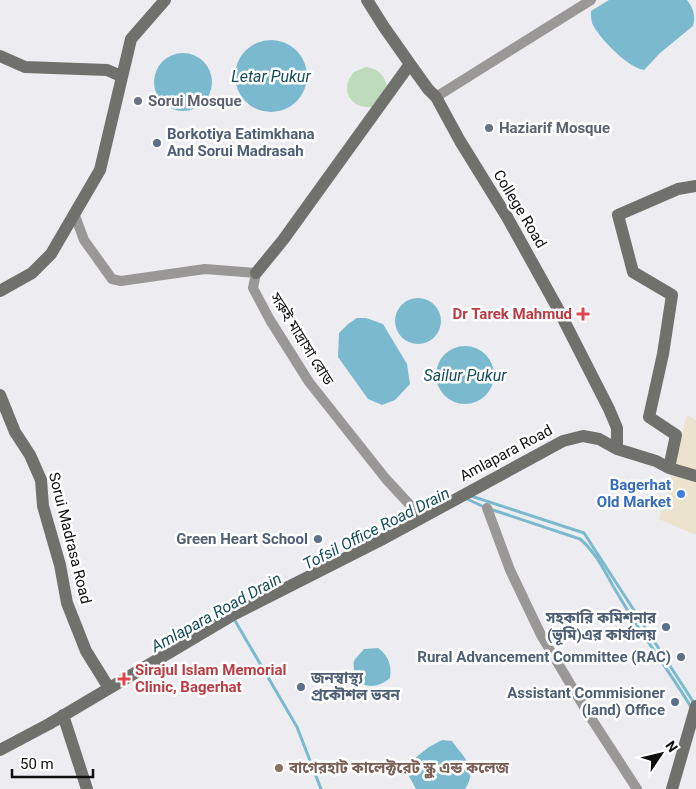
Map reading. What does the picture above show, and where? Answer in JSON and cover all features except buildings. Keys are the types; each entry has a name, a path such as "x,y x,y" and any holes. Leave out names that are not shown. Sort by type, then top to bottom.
{"street":[{"path":"0,291 32,273 51,254 100,170 131,39 165,0"},
{"name":"College Road","path":"367,0 410,64 436,97 460,141 507,217 584,357 617,428 618,449"},
{"path":"436,97 591,0"},
{"path":"0,56 25,67 107,70 121,76"},
{"path":"74,212 84,240 112,279 121,281 205,269 256,273 283,240 410,64"},
{"path":"669,468 676,435 649,416 663,354 672,294 633,272 618,215 678,189 696,186"},
{"name":"সরুই মাদ্রাসা রোড","path":"256,273 253,288 270,320 309,382 386,479 422,518"},
{"name":"Sorui Madrasa Road","path":"0,395 15,432 30,455 41,480 43,506 60,566 67,603 86,651 109,688"},
{"name":"Amlapara Road","path":"0,750 64,715 231,616 422,518 563,441 583,436 599,439 618,449 696,476"},
{"path":"487,508 510,570 541,635 587,712 637,789"},
{"path":"672,789 696,706"},
{"path":"64,715 87,789"}],"shaded area":[{"name":"Bagerhat Old Market","path":"687,415 696,420 696,535 659,519"}],"green space":[{"path":"366,67 380,73 385,79 387,87 372,107 358,105 349,97 347,91 347,85 354,72"}],"water":[{"path":"609,0 687,0 693,12 693,26 660,53 644,70 637,68 614,51 600,36 592,23 591,11"},
{"name":"Letar Pukur","path":"271,40 291,46 301,56 307,76 301,96 291,106 271,112 251,106 241,96 235,76 241,56 251,46"},
{"path":"183,53 199,58 207,66 212,82 207,98 199,106 183,111 167,106 159,98 154,82 159,66 167,58"},
{"path":"414,298 422,298 431,302 437,308 441,321 437,334 431,340 422,344 414,344 405,340 399,334 395,325 395,317 399,308 405,302"},
{"path":"357,318 366,318 383,324 407,364 410,384 395,400 382,405 368,399 338,357 339,333"},
{"name":"Sailur Pukur","path":"459,346 471,346 486,354 494,369 494,381 486,396 471,404 459,404 444,396 436,381 436,369 444,354"},
{"path":"378,648 388,661 390,678 375,686 365,685 357,679 354,661 364,649"},
{"path":"442,740 452,741 465,758 471,775 469,782 465,789 416,789 406,771 406,765 429,747"}],"waterway":[{"name":"Tofsil Office Road Drain","path":"471,496 584,533 694,703"},
{"path":"465,498 484,507"},
{"path":"490,509 580,539 597,559 627,610 691,707"},
{"name":"Tofsil Office Road Drain","path":"234,619 297,727 321,789"}],"place":[{"name":"Sorui Mosque","path":"138,101"},
{"name":"Haziarif Mosque","path":"489,128"},
{"name":"Borkotiya Eatimkhana And Sorui Madrasah","path":"157,143"},
{"name":"Dr Tarek Mahmud","path":"583,314"},
{"name":"Bagerhat Old Market","path":"681,494"},
{"name":"Green Heart School","path":"318,539"},
{"name":"সহকারি কমিশনার (ভূমি)এর কার্যালয়","path":"666,627"},
{"name":"Rural Advancement Committee (RAC)","path":"681,657"},
{"name":"Sirajul Islam Memorial Clinic, Bagerhat","path":"124,679"},
{"name":"জনস্বাস্থ্য প্রকৌশল ভবন","path":"301,687"},
{"name":"Assistant Commisioner (land) Office","path":"675,702"},
{"name":"বাগেরহাট কালেক্টরেট স্কুল এন্ড কলেজ","path":"279,768"}],"water label":[{"name":"Amlapara Road Drain","path":"216,612"}]}
